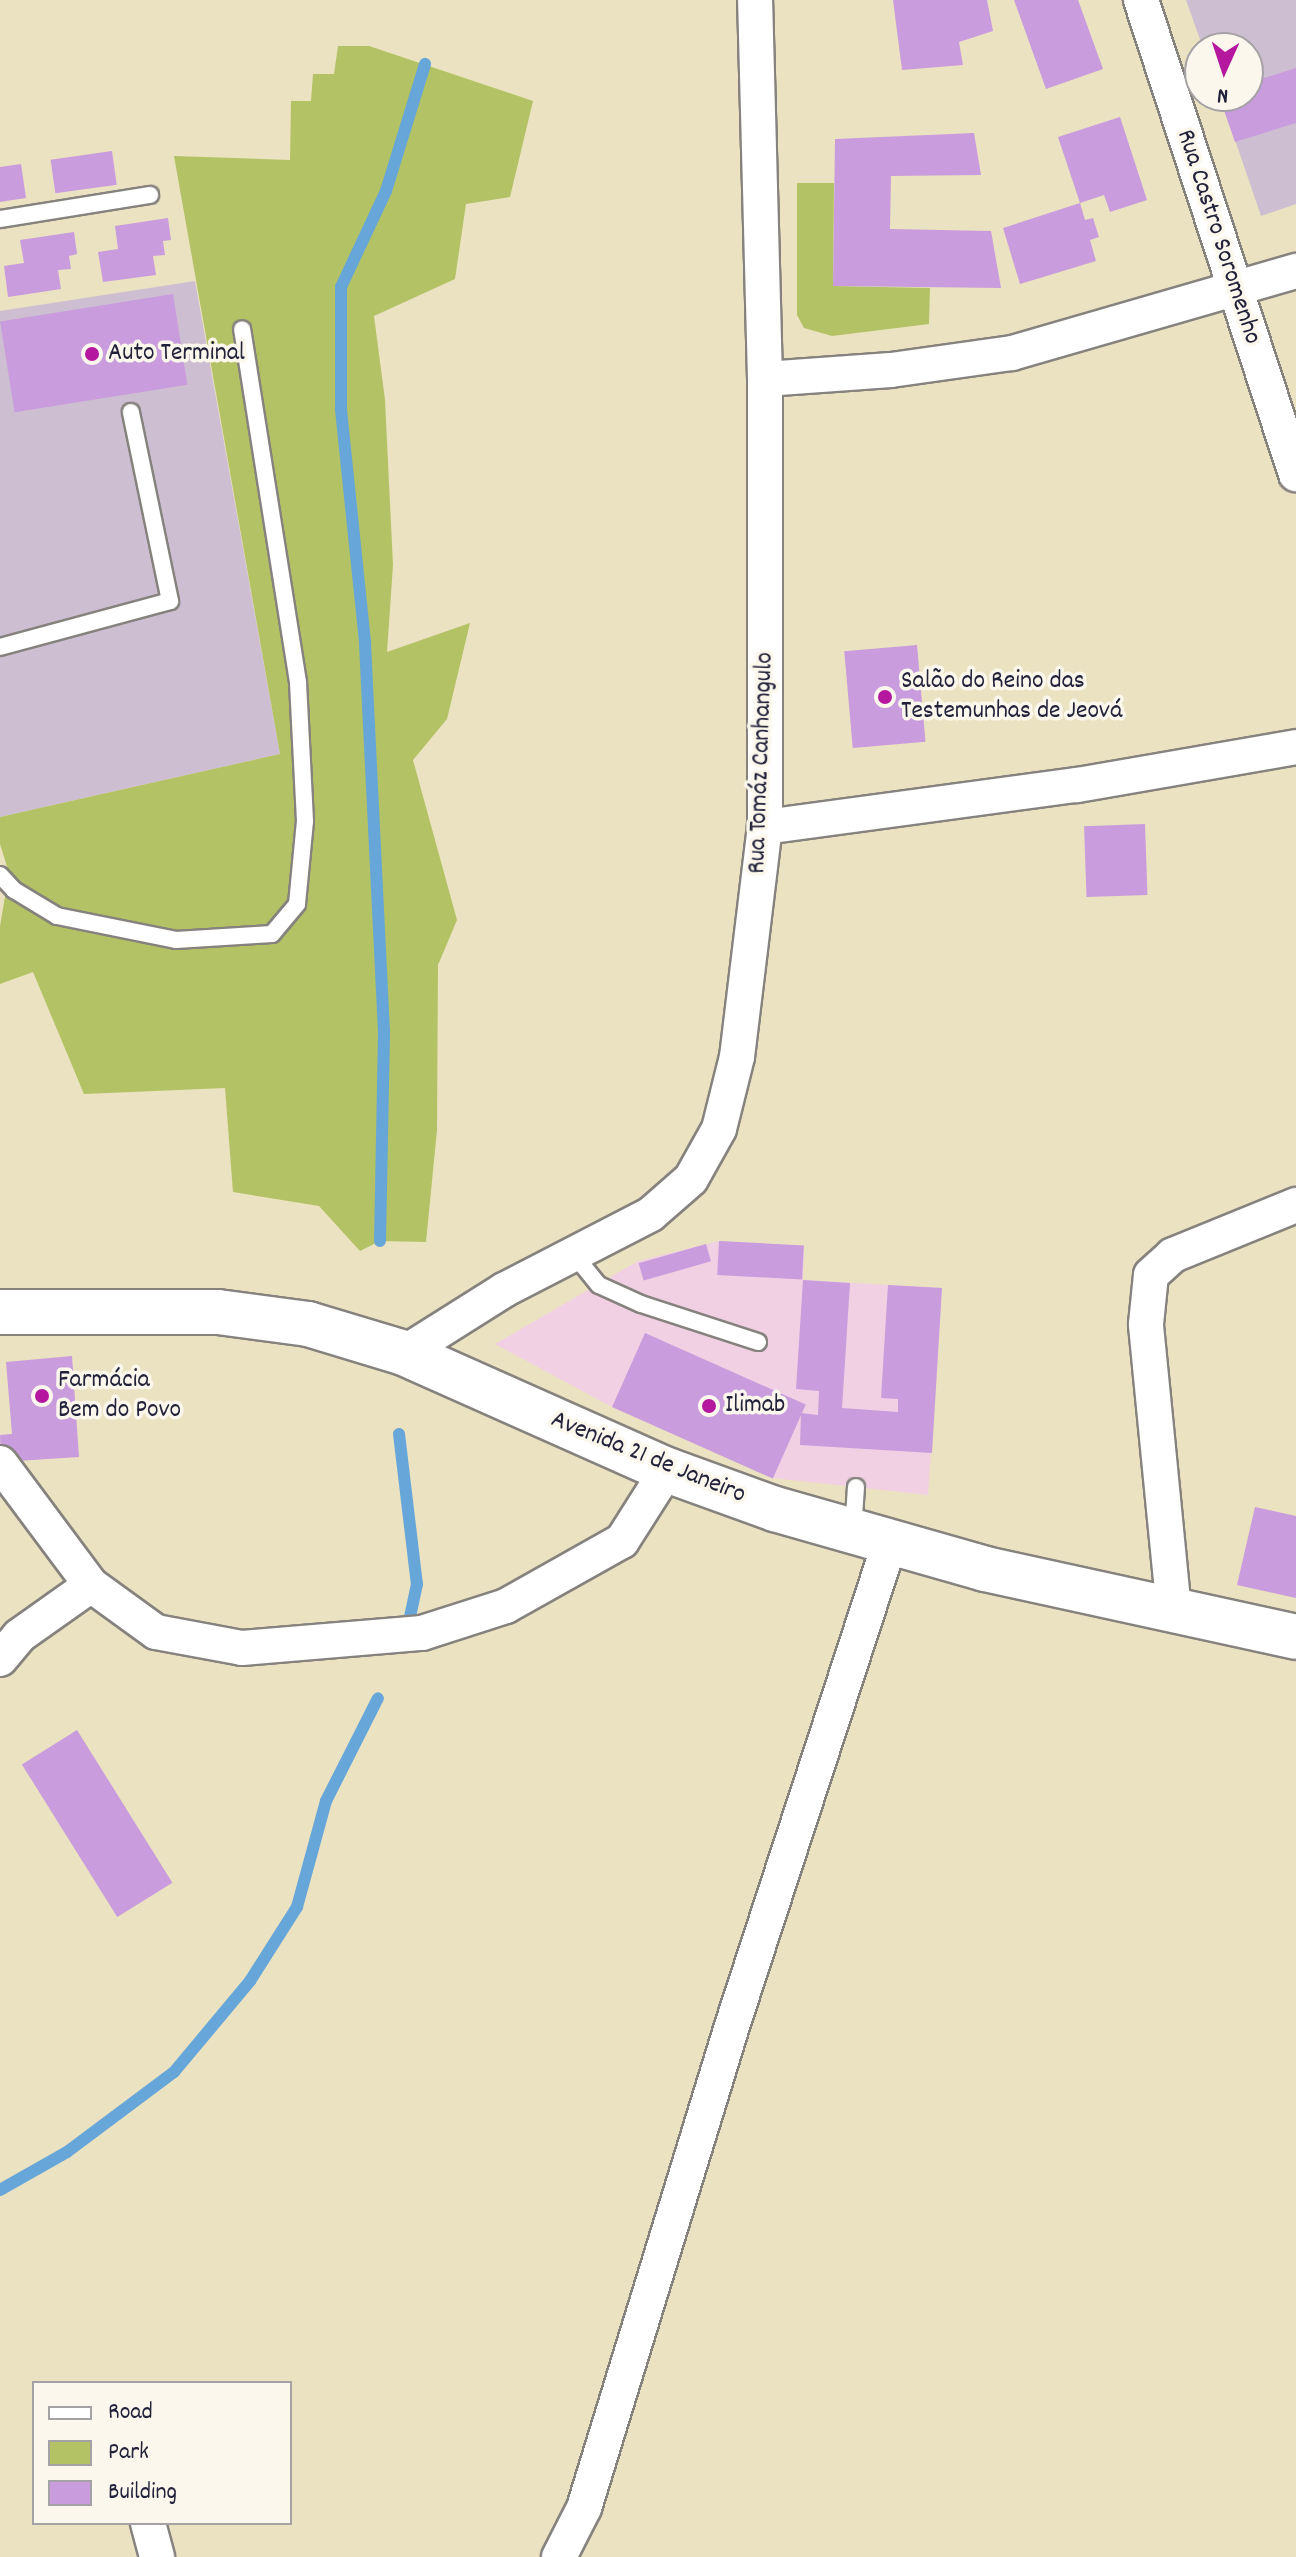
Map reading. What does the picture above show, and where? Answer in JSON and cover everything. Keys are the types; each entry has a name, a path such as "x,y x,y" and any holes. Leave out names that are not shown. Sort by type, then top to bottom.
{"main road":[{"name":"Avenida 21 de Janeiro","path":"0,1312 218,1312 308,1324 404,1353 667,1470 870,1539 1296,1637"}],"street":[{"name":"Rua Tomáz Canhangulo","path":"404,1353 504,1290 576,1257 651,1214 691,1179 719,1129 737,1057 765,827 765,379 755,0"},
{"name":"Rua Castro Soromenho","path":"1141,0 1296,474"},
{"path":"765,379 891,370 1012,353 1296,271"},
{"path":"765,827 1077,785 1296,747"},
{"path":"1174,1611 1146,1324 1151,1275 1173,1255 1296,1205"},
{"path":"0,1463 91,1585 156,1632 242,1648 422,1633 506,1606 622,1541 667,1470"},
{"path":"559,2557 584,2508 732,2026 870,1539"},
{"path":"0,1659 19,1636 91,1585"},
{"path":"149,2525 157,2557"}],"lane":[{"path":"0,219 150,195"},
{"path":"0,875 14,890 57,916 176,940 272,934 297,904 305,821 298,682 242,329"},
{"path":"0,647 170,601 131,412"},
{"path":"576,1257 599,1285 627,1298 758,1342"},
{"path":"856,1487 870,1539"}],"shaded area":[{"path":"1186,0 1296,0 1296,204 1261,216 1225,112 1264,112 1264,32 1197,32"},
{"name":"Auto Terminal","path":"195,281 280,754 0,817 0,311"},
{"path":"719,1241 804,1246 803,1280 942,1288 928,1495 773,1478 612,1407 495,1344 638,1261"}],"green space":[{"path":"338,46 369,46 533,101 510,197 466,204 455,279 374,316 385,400 393,565 387,652 470,623 447,719 413,760 457,920 438,965 437,1130 426,1242 380,1241 360,1251 319,1206 233,1192 225,1088 84,1094 33,972 0,984 0,926 9,873 0,844 0,817 280,754 174,156 290,160 291,101 311,101 313,74 334,74"},
{"path":"797,183 834,183 833,286 930,288 929,324 832,336 804,328 797,315"}],"building":[{"path":"893,0 987,0 993,31 959,42 963,65 902,70"},
{"path":"1014,0 1078,0 1103,69 1046,89"},
{"path":"1296,68 1296,123 1235,142 1225,112 1264,112 1264,78"},
{"path":"1120,117 1147,200 1110,212 1104,195 1080,203 1058,137"},
{"path":"974,133 981,175 891,176 890,229 991,231 1001,288 833,286 835,139"},
{"path":"112,151 117,185 55,193 51,160"},
{"path":"21,164 26,198 0,202 0,167"},
{"path":"1080,203 1085,220 1093,218 1099,237 1090,240 1096,261 1020,284 1003,228"},
{"path":"168,218 171,240 163,241 165,255 153,256 156,275 103,282 98,252 118,249 115,226"},
{"path":"74,232 77,254 69,256 71,269 58,270 61,289 8,297 4,266 24,263 20,240"},
{"name":"Auto Terminal","path":"173,294 187,385 15,412 0,321"},
{"name":"Salão do Reino das Testemunhas de Jeová","path":"917,645 925,742 853,748 844,651"},
{"path":"1145,824 1147,895 1087,897 1084,826"},
{"path":"719,1241 804,1245 802,1279 717,1275"},
{"path":"706,1244 711,1261 644,1281 639,1263"},
{"path":"803,1280 850,1283 842,1408 898,1412 898,1399 881,1398 888,1285 942,1288 932,1453 800,1445 801,1413 818,1415 819,1391 796,1389"},
{"name":"Ilimab","path":"645,1333 806,1405 773,1479 612,1407"},
{"name":"Farmácia Bem do Povo","path":"72,1356 79,1457 1,1462 0,1435 12,1434 6,1362"},
{"path":"1255,1507 1296,1516 1296,1598 1237,1585"},
{"path":"77,1730 172,1883 117,1917 22,1764"}],"waterway":[{"path":"380,1241 384,1032 365,642 341,408 341,287 386,191 425,64"},
{"path":"399,1434 417,1584 409,1623"},
{"path":"0,2190 67,2152 174,2072 250,1981 297,1907 326,1801 378,1698"}],"place":[{"name":"Auto Terminal","path":"92,354"},
{"name":"Salão do Reino das Testemunhas de Jeová","path":"885,697"},
{"name":"Farmácia Bem do Povo","path":"42,1396"},
{"name":"Ilimab","path":"709,1406"}]}
